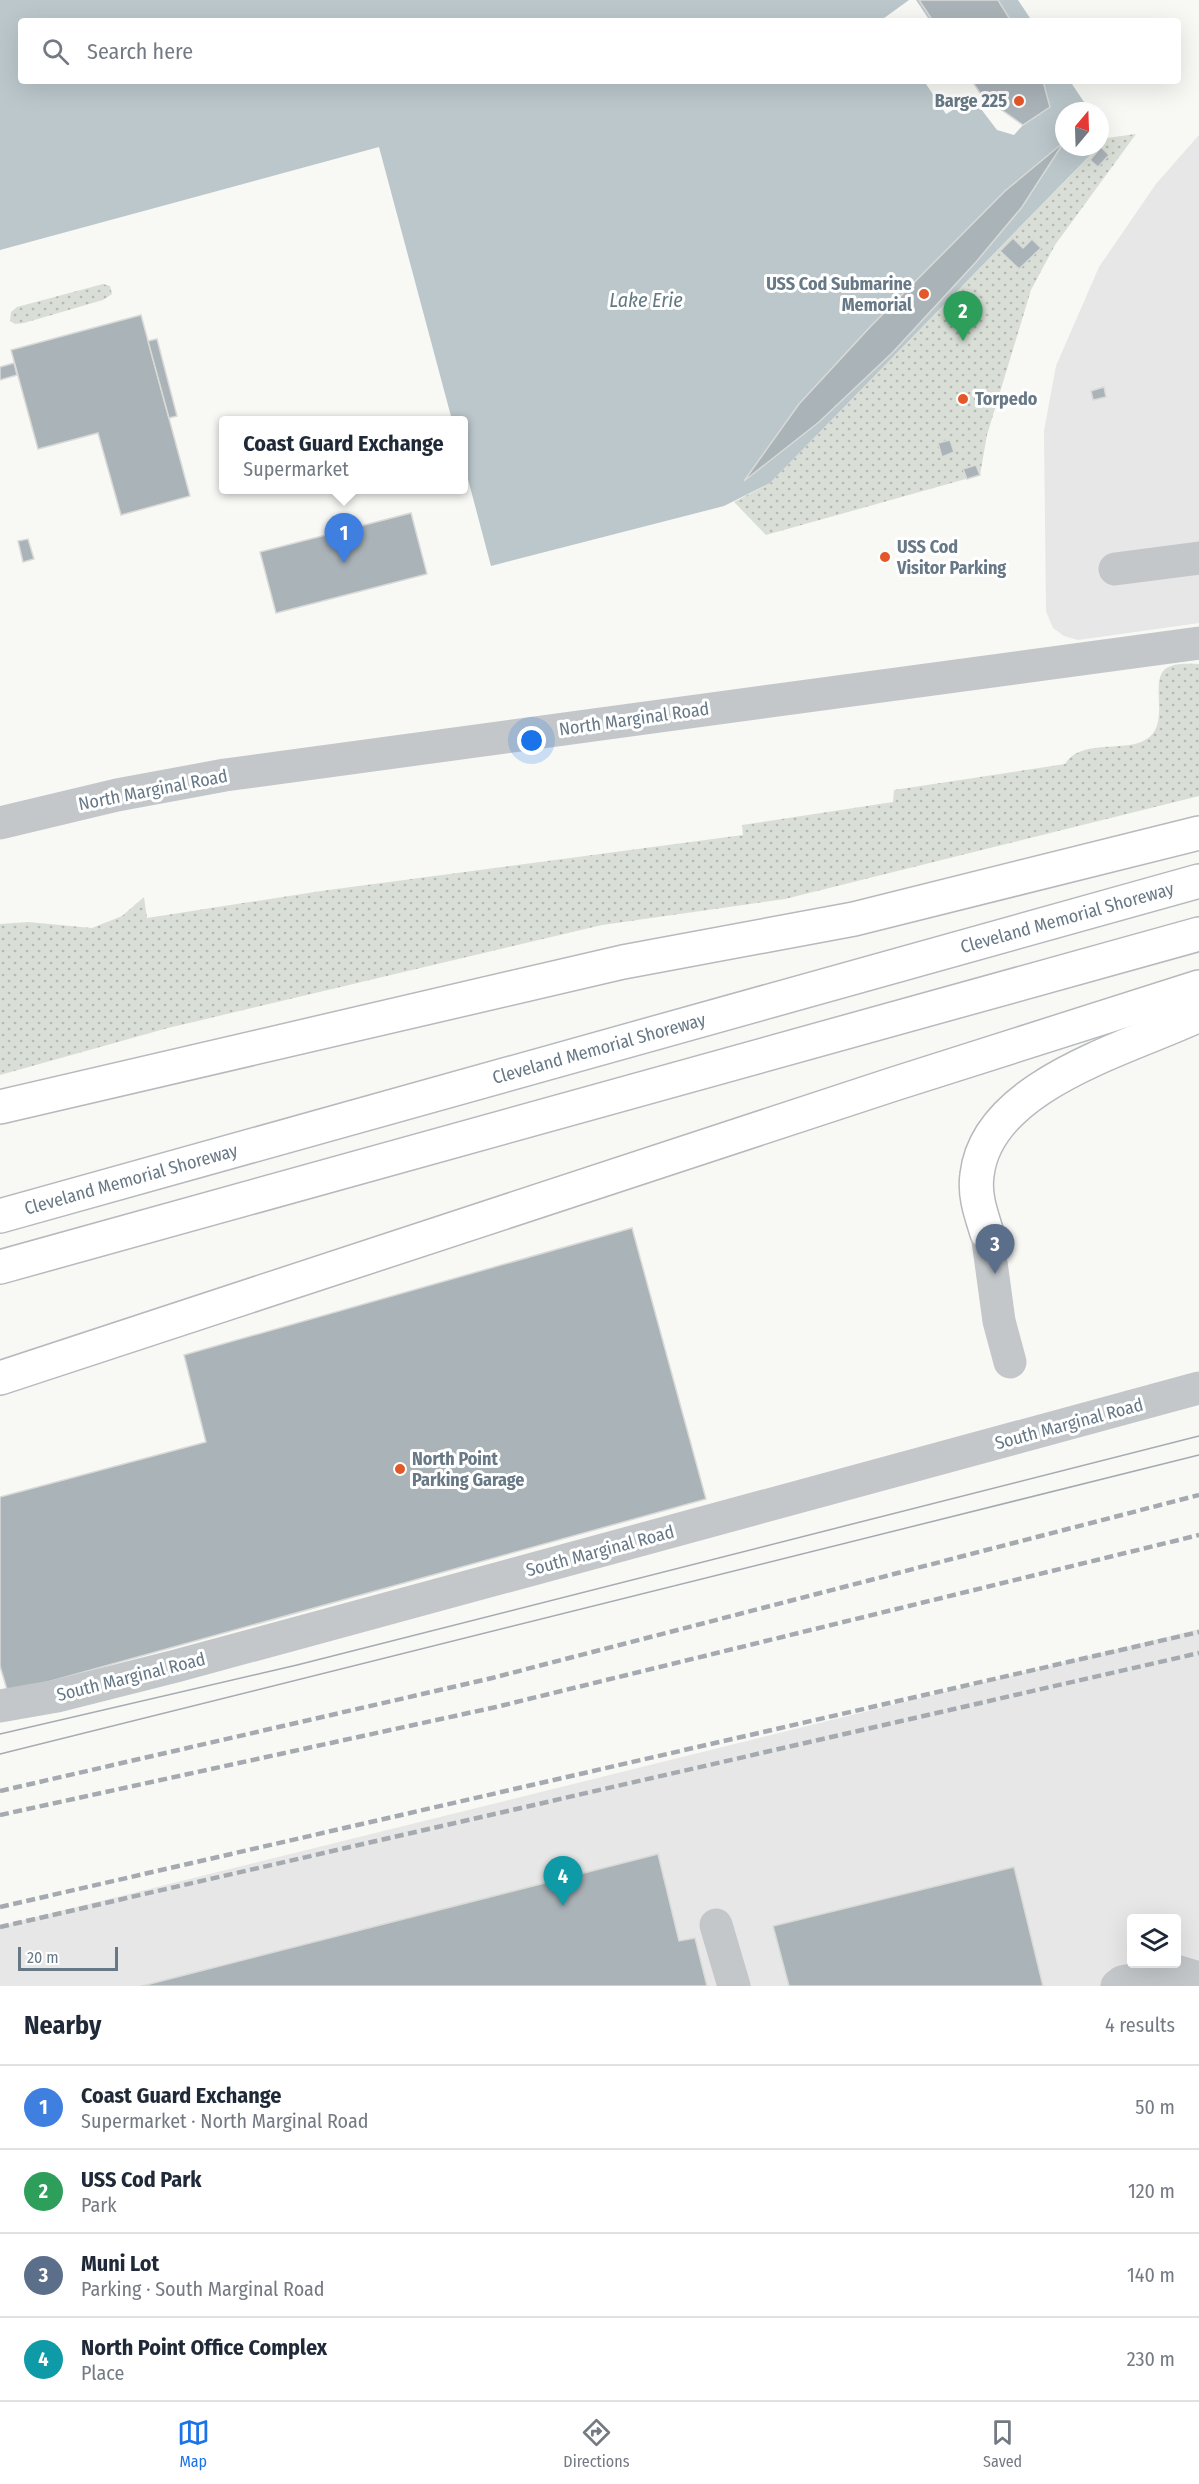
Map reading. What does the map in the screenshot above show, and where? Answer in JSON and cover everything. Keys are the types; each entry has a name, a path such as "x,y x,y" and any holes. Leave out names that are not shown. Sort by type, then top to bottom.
{"highway":[{"path":"0,1107 623,962 854,919 1199,833"},
{"name":"Cleveland Memorial Shoreway","path":"0,1216 1199,881"},
{"path":"0,1267 1199,934"},
{"path":"0,1378 1199,987"},
{"path":"987,1233 977,1198 977,1173 986,1145 1008,1113 1052,1081 1199,1015"}],"street":[{"path":"1115,569 1199,558"},
{"name":"North Marginal Road","path":"0,823 117,795 225,775 1199,643"},
{"path":"987,1233 999,1321 1010,1362"},
{"name":"South Marginal Road","path":"0,1706 57,1696 165,1669 1199,1388"},
{"path":"716,1925 734,1986"},
{"path":"1117,1986 1122,1982 1176,1971 1199,1978"}],"shaded area":[{"path":"1136,134 1055,245 1031,290 987,435 980,475 766,535 734,502 770,483 1089,156 1109,156 1109,138"},
{"path":"1199,135 1199,623 1078,640 1064,636 1053,628 1046,611 1044,431 1056,366 1099,267 1156,184"},
{"path":"103,284 110,286 112,294 103,300 24,323 15,324 10,321 11,312 17,307"},
{"path":"1199,664 1199,796 785,899 602,925 168,1028 0,1075 0,924 28,922 92,928 122,916 144,897 147,918 321,891 743,835 742,825 893,802 894,790 1065,764 1071,757 1088,749 1138,743 1150,737 1156,727 1159,716 1159,680 1163,671 1174,665"},
{"path":"1199,1629 1199,1986 0,1986 0,1926"}],"water":[{"name":"Lake Erie","path":"0,0 1018,0 1030,18 18,18 18,84 1072,84 1084,102 1055,102 1055,156 1089,156 770,483 724,506 491,566 468,479 468,416 451,416 379,147 0,250"}],"pier":[{"path":"909,0 916,0 928,18 884,18"},
{"path":"926,84 974,84 982,96 1023,125 1014,135 997,130 981,109 967,102 946,114"}],"building":[{"path":"919,0 998,0 1009,18 931,18"},
{"name":"Barge 225","path":"974,84 1044,84 1050,107 1023,125 982,96"},
{"name":"USS Cod Submarine Memorial","path":"1055,149 1055,156 1022,207 976,262 893,352 819,422 744,481 799,404 871,326 1005,191"},
{"path":"1093,156 1108,156 1098,167 1090,160"},
{"path":"1013,238 1023,248 1032,239 1041,248 1019,269 1000,251"},
{"path":"141,315 190,496 121,515 98,433 38,449 11,350"},
{"path":"157,339 177,416 169,418 148,341"},
{"path":"14,363 17,375 0,380 0,367"},
{"path":"1104,387 1106,397 1093,400 1091,391"},
{"path":"950,440 954,452 942,457 938,443"},
{"path":"976,465 980,475 967,479 963,469"},
{"path":"411,513 427,574 276,613 260,552"},
{"path":"28,539 34,559 23,562 18,541"},
{"name":"North Point Parking Garage","path":"632,1228 706,1499 8,1693 0,1666 0,1497 206,1442 184,1355"},
{"path":"658,1854 679,1941 695,1938 707,1986 142,1986"},
{"path":"1014,1867 1043,1986 789,1986 773,1926"}],"tram line":[{"path":"0,1734 297,1665 1199,1436"},
{"path":"0,1754 1199,1455"}],"railway":[{"path":"0,1791 492,1678 1199,1495"},
{"path":"0,1815 496,1707 1199,1535"},
{"path":"0,1907 1199,1632"},
{"path":"0,1927 1199,1653"}],"place":[{"name":"Barge 225","path":"1019,101"},
{"name":"USS Cod Submarine Memorial","path":"924,294"},
{"name":"USS Cod Park","path":"963,341"},
{"name":"Torpedo","path":"963,399"},
{"name":"USS Cod Visitor Parking","path":"885,557"},
{"name":"Coast Guard Exchange","path":"344,563"},
{"name":"Muni Lot","path":"995,1274"},
{"name":"North Point Parking Garage","path":"400,1469"},
{"name":"North Point Office Complex","path":"563,1906"}]}
